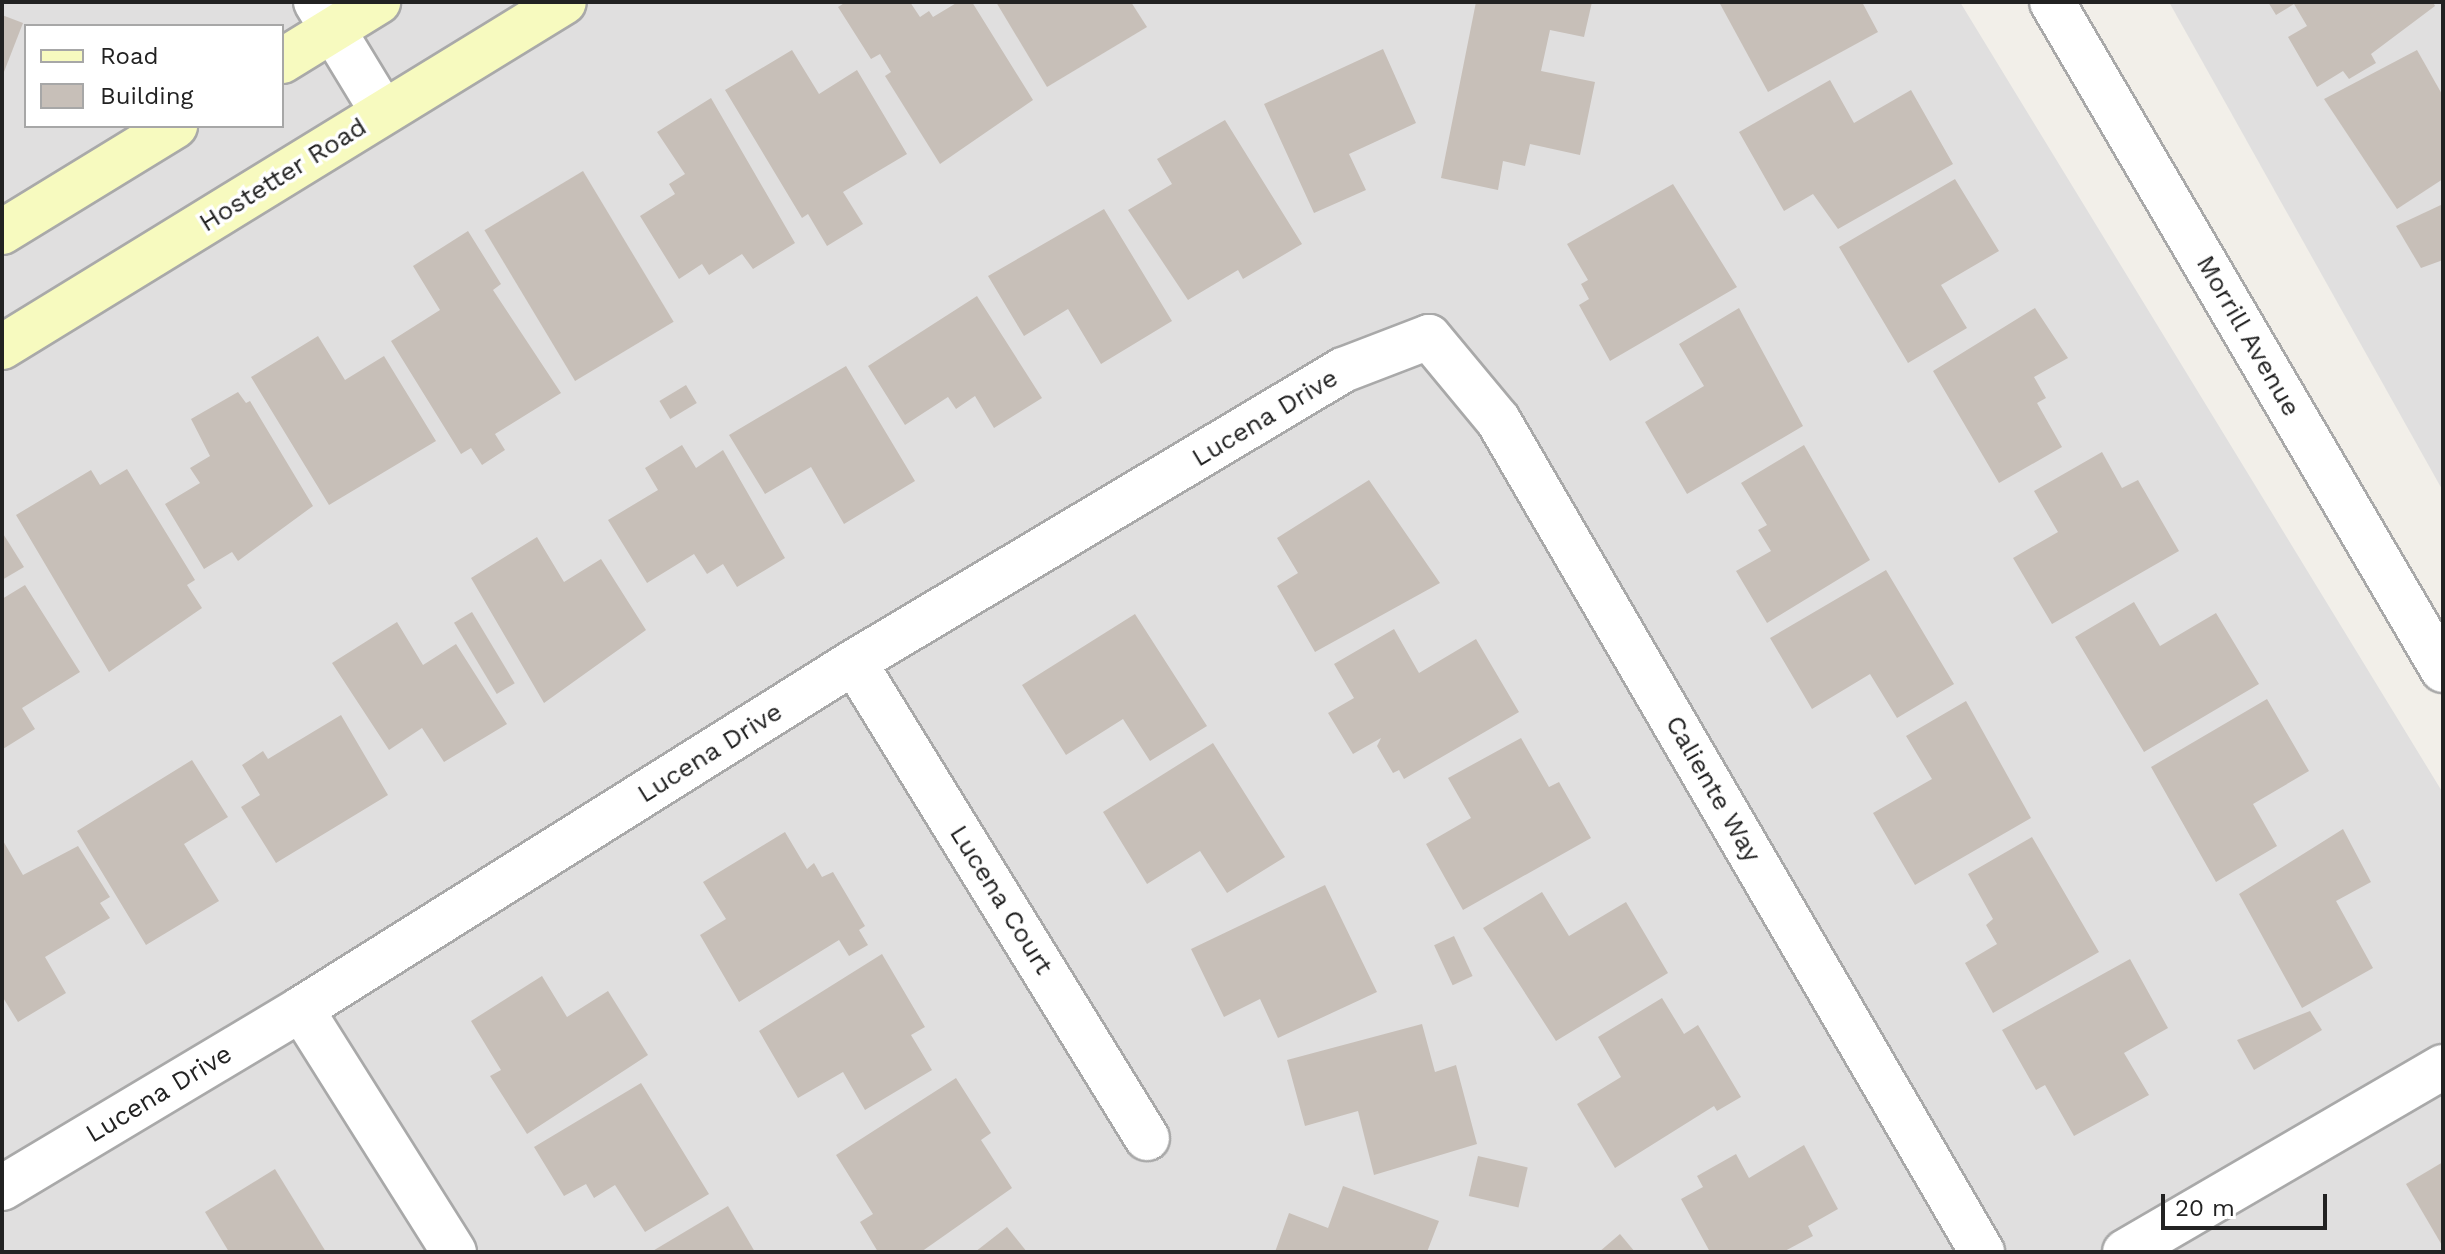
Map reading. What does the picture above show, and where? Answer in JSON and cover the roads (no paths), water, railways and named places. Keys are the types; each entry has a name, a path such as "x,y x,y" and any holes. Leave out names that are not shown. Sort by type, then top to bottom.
{"main road":[{"path":"284,59 324,16 378,2"},
{"name":"Hostetter Road","path":"2,347 564,2"},
{"path":"2,232 172,128"}],"street":[{"name":"Morrill Avenue","path":"2052,2 2443,670"},
{"path":"324,16 383,112"},
{"name":"Lucena Drive","path":"2,1188 301,1009 854,662 1343,370 1429,337"},
{"name":"Caliente Way","path":"1429,337 1498,420 1982,1252"},
{"name":"Lucena Court","path":"854,662 1147,1138"},
{"path":"301,1009 454,1252"},
{"path":"2125,1252 2443,1067"}]}
